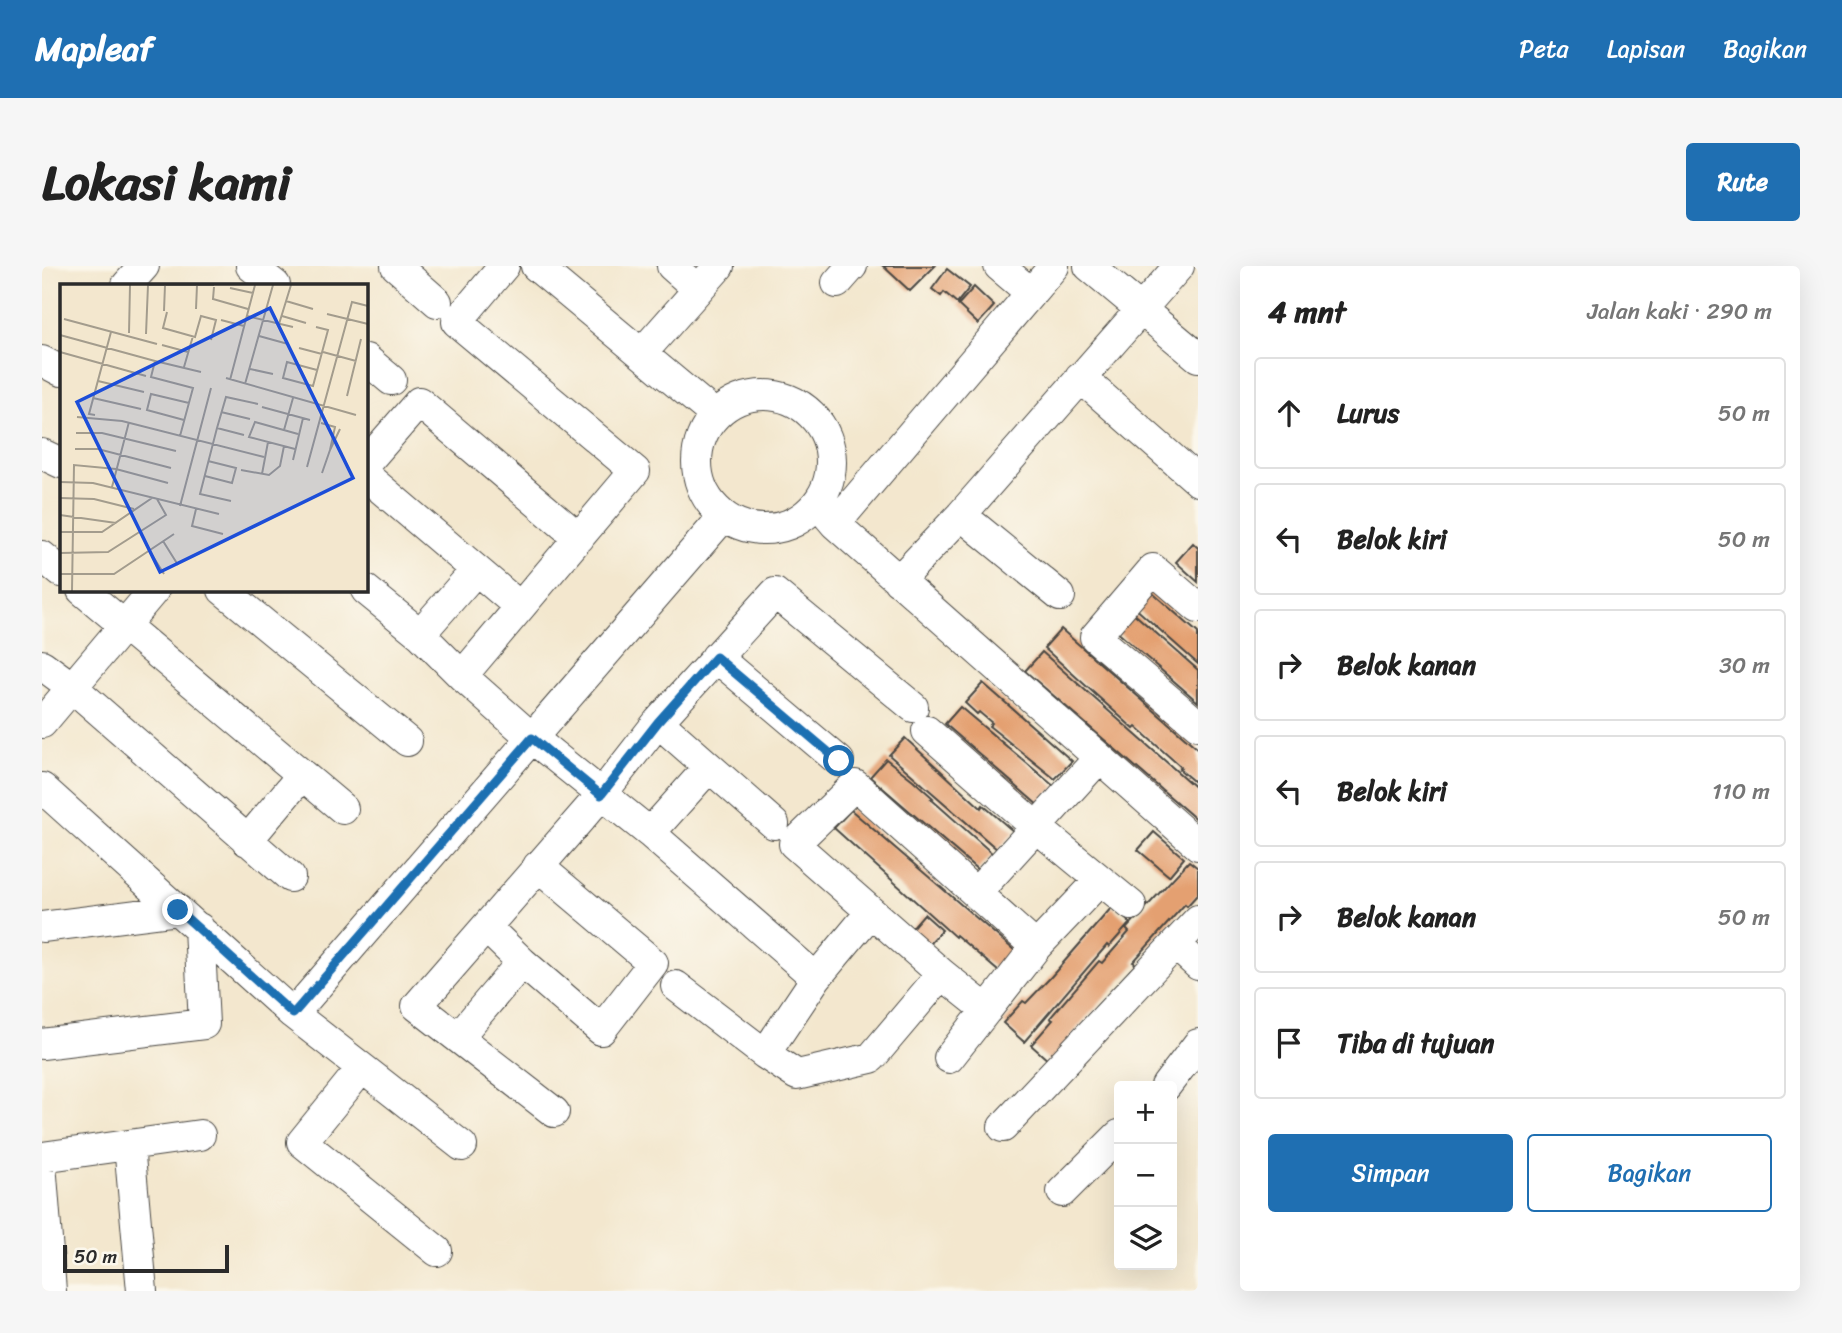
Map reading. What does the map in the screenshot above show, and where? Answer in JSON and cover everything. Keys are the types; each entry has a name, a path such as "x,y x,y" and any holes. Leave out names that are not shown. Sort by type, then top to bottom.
{"street":[{"path":"251,266 274,284"},
{"path":"396,266 438,302"},
{"path":"462,676 635,471 457,321 504,266"},
{"path":"536,266 715,415"},
{"path":"672,266 698,289"},
{"path":"642,353 719,266"},
{"path":"999,266 1031,293"},
{"path":"826,514 832,457 826,433 811,413 790,399 765,394 741,398 715,415 706,426 699,445 697,464 701,484 710,502 724,516 747,527 773,529 826,514 1054,266"},
{"path":"1089,266 1198,357"},
{"path":"898,580 961,515 1179,266"},
{"path":"42,361 60,370"},
{"path":"368,361 391,380"},
{"path":"1080,377 1198,481"},
{"path":"368,461 419,402 579,538"},
{"path":"42,454 60,463"},
{"path":"368,477 520,607"},
{"path":"826,514 1198,845"},
{"path":"961,515 1060,596"},
{"path":"293,1014 724,516"},
{"path":"42,556 60,571"},
{"path":"1198,608 1153,569 1095,637 1198,725"},
{"path":"420,634 476,570"},
{"path":"84,592 343,809"},
{"path":"42,723 152,592"},
{"path":"225,592 407,741"},
{"path":"368,592 420,634 462,676 532,738 650,833 816,978"},
{"path":"554,1112 417,1006 601,795 658,722 775,593 920,719 1037,827 1132,905"},
{"path":"716,657 839,761"},
{"path":"42,665 72,687 290,877"},
{"path":"658,722 774,824"},
{"path":"977,892 1099,758"},
{"path":"650,833 709,767"},
{"path":"247,841 302,775"},
{"path":"987,1010 794,844 855,785 1037,947"},
{"path":"42,788 293,1014 462,1146"},
{"path":"486,927 601,1030 653,963 538,866"},
{"path":"949,1058 1037,947 1100,880"},
{"path":"765,1054 816,978 871,912"},
{"path":"49,918 188,919"},
{"path":"42,1044 204,1024 188,919"},
{"path":"1003,1126 1198,920"},
{"path":"1177,945 1198,965"},
{"path":"459,1036 522,962"},
{"path":"676,986 797,1075 871,1058 942,974"},
{"path":"1170,1081 1198,1044"},
{"path":"1177,1081 1198,1064"},
{"path":"362,1068 302,1142 437,1251"},
{"path":"42,1157 200,1135"},
{"path":"1062,1192 1114,1140"},
{"path":"129,1145 142,1291"},
{"path":"42,1176 51,1291"}],"building":[{"path":"883,266 935,266 910,291"},
{"path":"947,269 970,287 957,303 944,292 941,296 932,289"},
{"path":"974,287 994,306 978,324 958,305"},
{"path":"1193,543 1198,548 1198,582 1176,562"},
{"path":"1148,589 1198,633 1198,664 1133,606"},
{"path":"1131,611 1198,670 1198,702 1115,630"},
{"path":"1061,629 1198,749 1198,785 1179,769 1181,767 1136,727 1134,729 1044,648"},
{"path":"1042,652 1198,790 1198,821 1025,671"},
{"path":"983,683 1072,761 1055,779 989,726 992,723 979,712 977,714 965,703"},
{"path":"960,707 1055,787 1039,806 945,724"},
{"path":"905,738 981,808 983,805 1014,832 998,850 889,755"},
{"path":"886,759 913,780 993,854 978,870 870,777"},
{"path":"851,810 1022,957 1005,977 956,935 955,937 834,828"},
{"path":"1154,832 1184,858 1169,876 1138,850"},
{"path":"1189,861 1198,868 1198,894 1187,906 1185,904 1133,962 1136,964 1084,1020 1050,1062 1031,1045 1053,1020 1050,1018 1099,961 1102,963 1129,932 1126,929"},
{"path":"1112,907 1130,923 1109,947 1107,945 1024,1042 1003,1023 1050,978"},
{"path":"924,914 942,930 928,945 911,929"}],"route":[{"path":"178,910 293,1014 532,738 601,795 658,722 716,657 839,761"}]}
